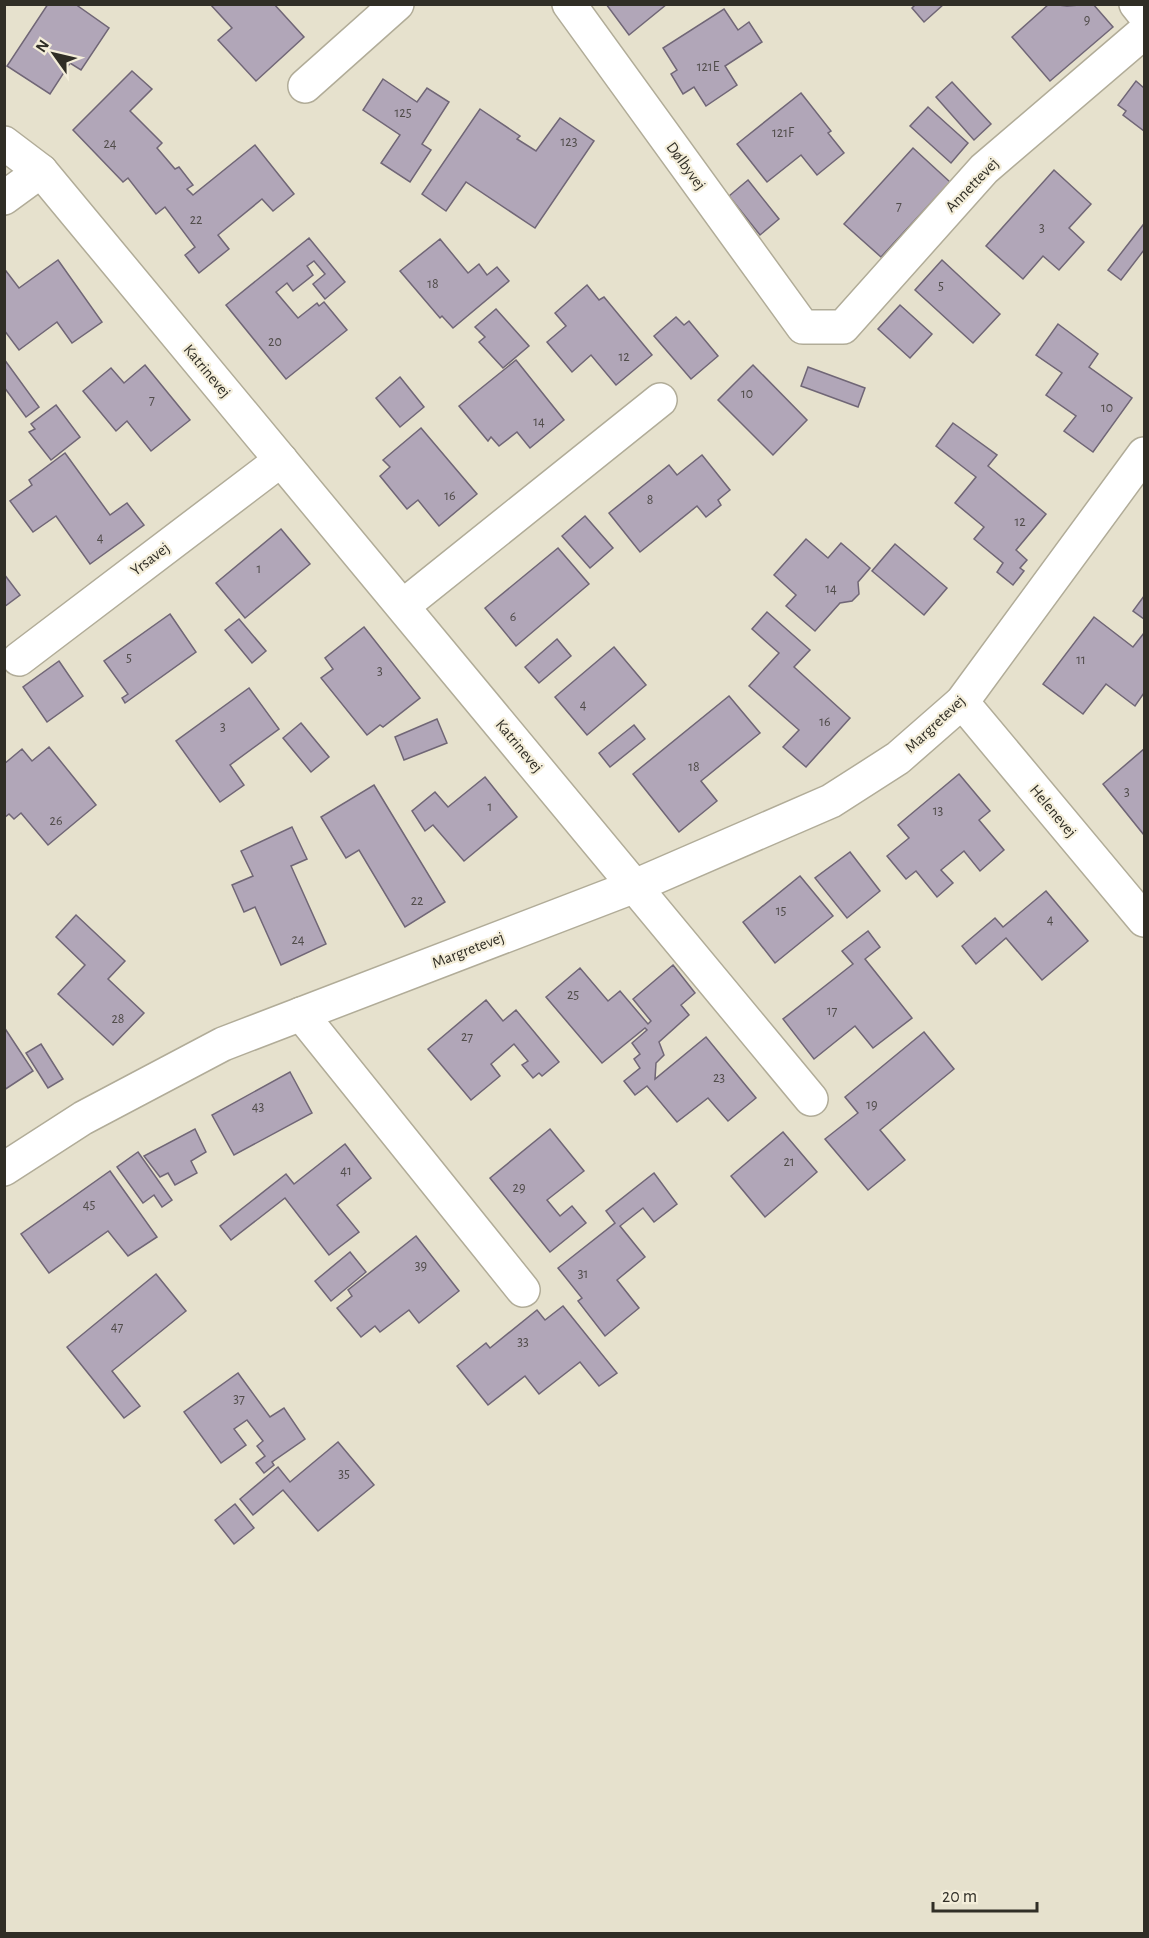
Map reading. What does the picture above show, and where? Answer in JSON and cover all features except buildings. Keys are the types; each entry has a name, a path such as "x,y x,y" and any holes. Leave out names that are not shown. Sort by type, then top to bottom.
{"street":[{"path":"305,86 397,4"},
{"name":"Dølbyvej","path":"569,4 804,327"},
{"path":"1136,4 1144,14"},
{"name":"Annettevej","path":"804,327 843,327 984,169 1144,32"},
{"name":"Katrinevej","path":"4,143 41,171 635,885"},
{"path":"4,198 41,171"},
{"path":"403,606 660,400"},
{"name":"Margretevej","path":"4,1169 83,1118 223,1044 635,885 831,801 898,758 962,702 1144,454"},
{"name":"Yrsavej","path":"19,659 281,460"},
{"name":"Helenevej","path":"962,702 1144,920"},
{"path":"635,885 811,1099"},
{"path":"301,1014 523,1290"}]}
